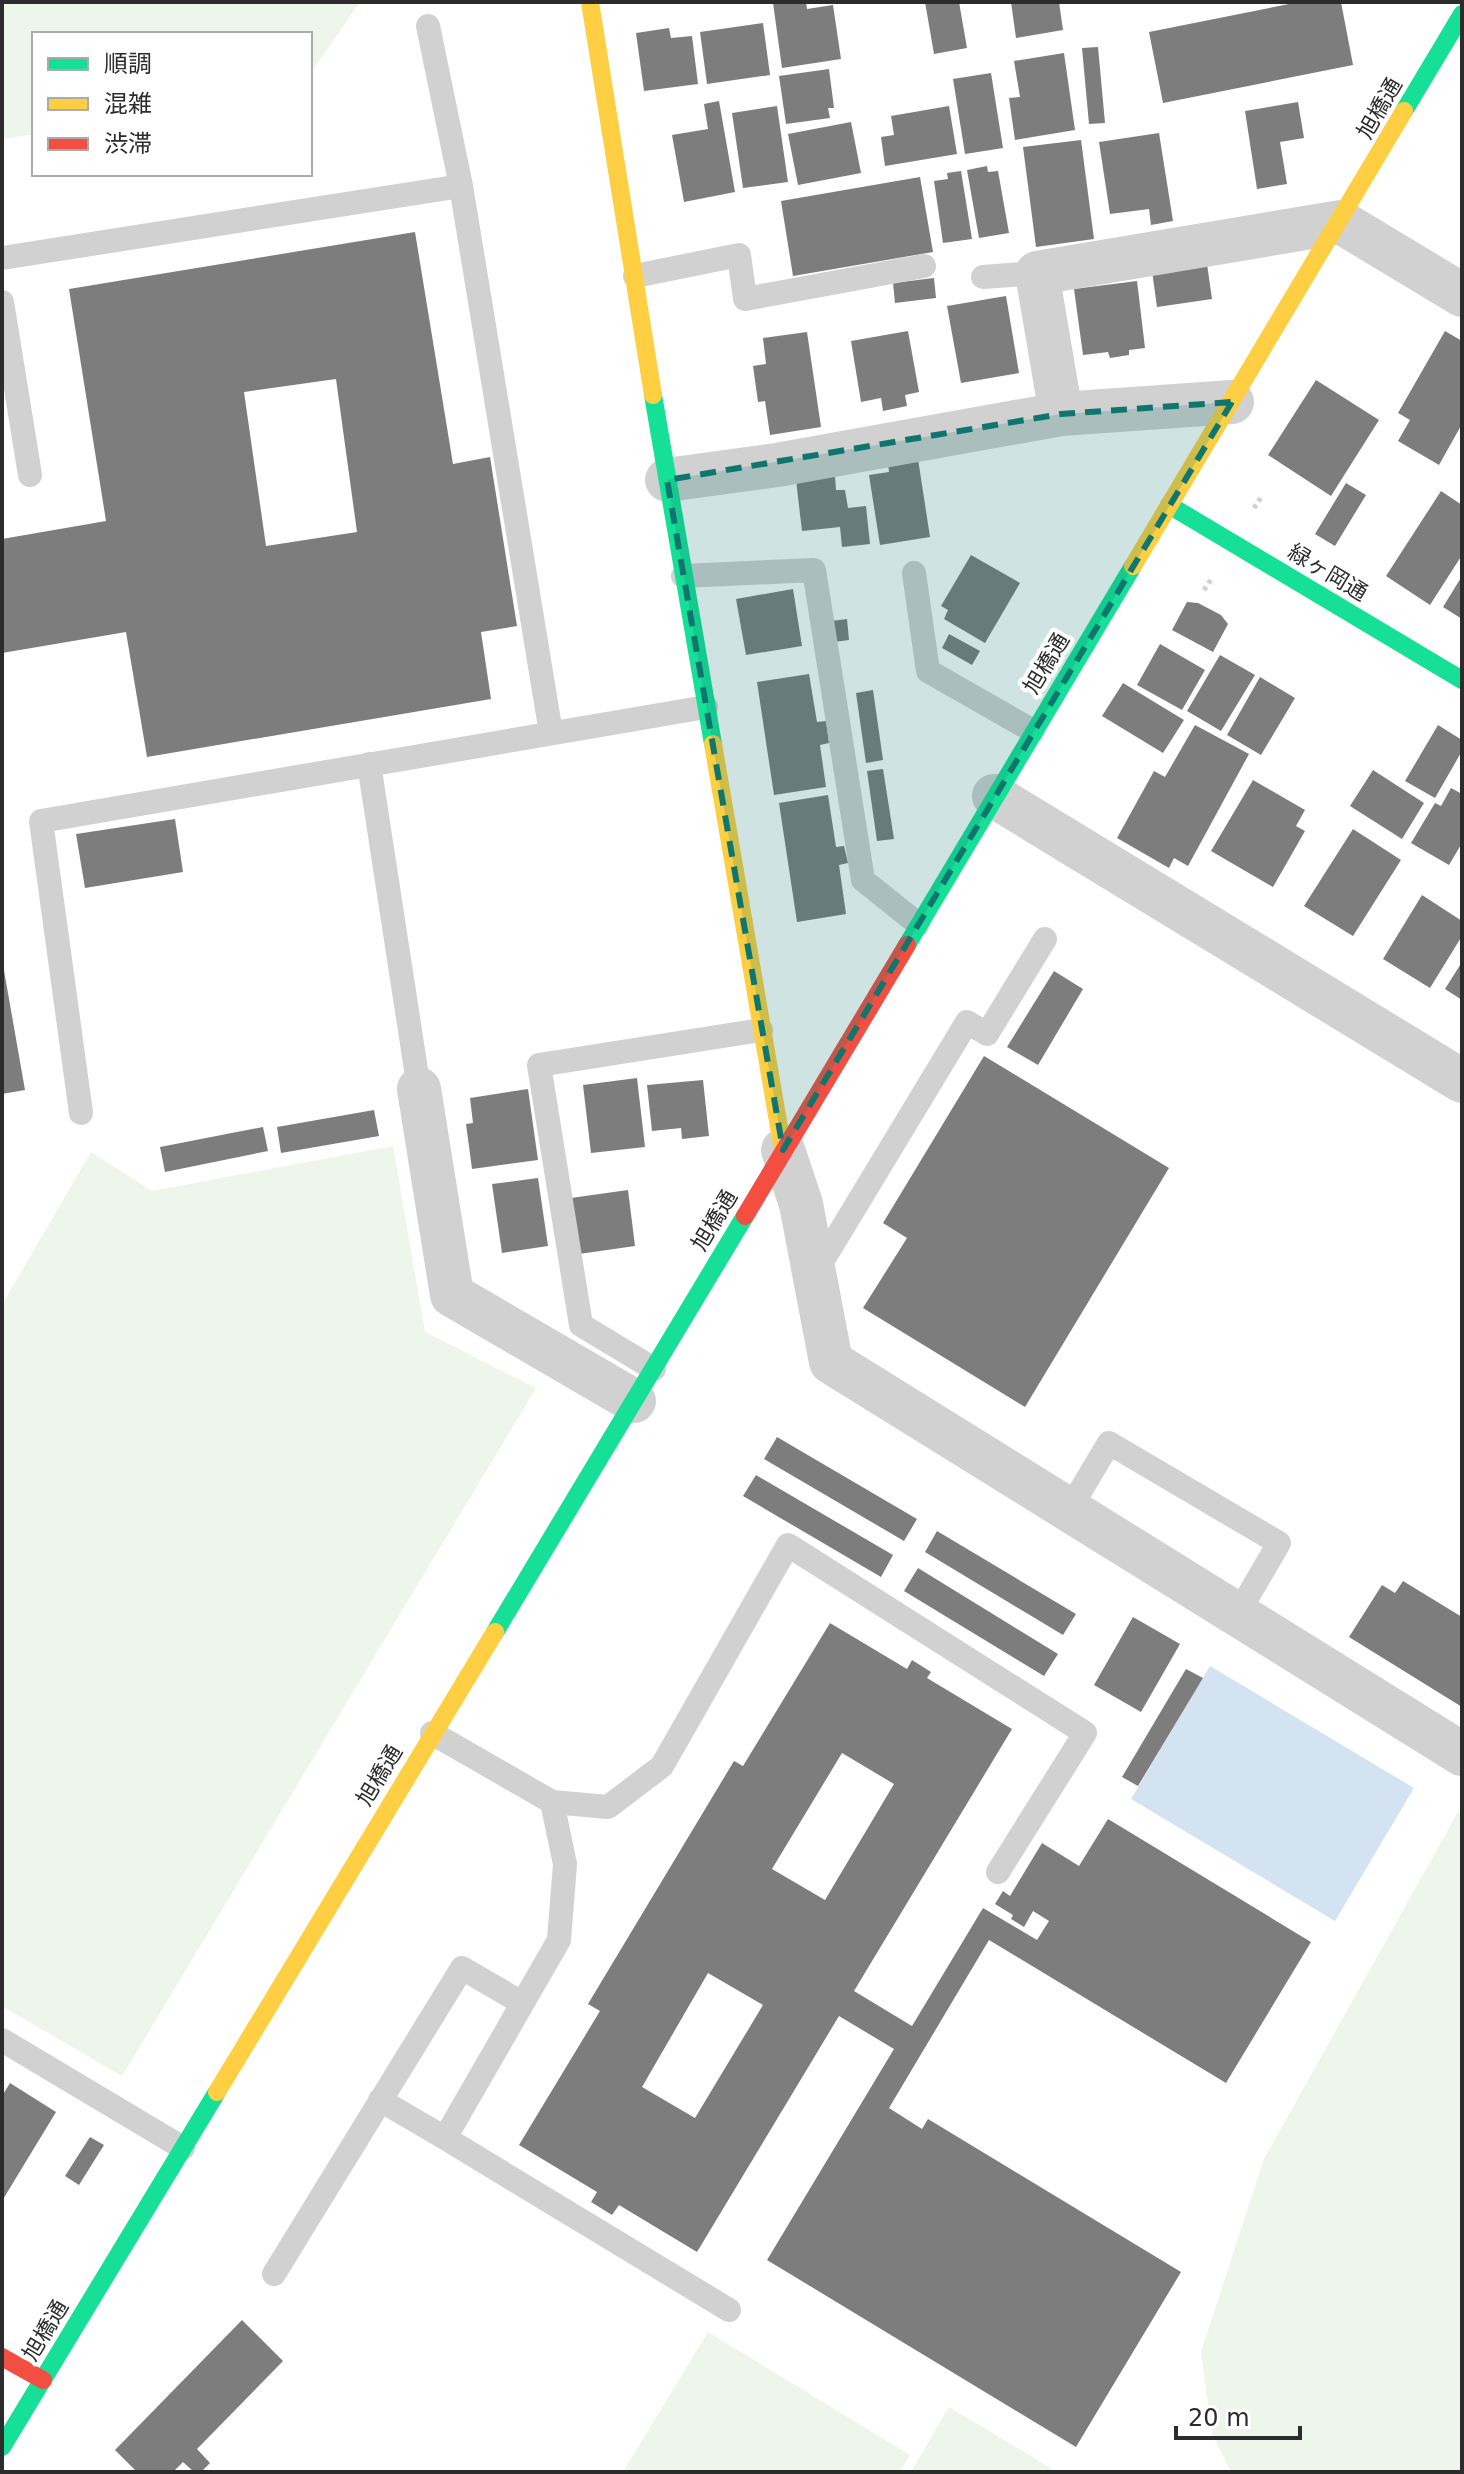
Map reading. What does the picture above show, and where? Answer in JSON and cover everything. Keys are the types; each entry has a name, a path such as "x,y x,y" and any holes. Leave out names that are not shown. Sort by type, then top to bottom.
{"street":[{"path":"599,4 635,276 683,576 783,1150 801,1204 831,1362 1462,1754"},
{"name":"旭橋通","path":"2,2447 644,1385 994,796 1341,222 1462,14"},
{"path":"1061,414 1037,273 1341,222 1462,295"},
{"path":"667,480 777,465 1061,414 1232,402"},
{"name":"緑ヶ岡通","path":"1169,505 1462,680"},
{"path":"994,796 1462,1081"},
{"path":"419,1089 452,1295 644,1385"},
{"path":"2,2357 43,2380"}],"lane":[{"path":"428,26 461,186 551,733"},
{"path":"2,258 461,186"},
{"path":"635,276 739,255 745,299 924,266"},
{"path":"983,277 1037,273"},
{"path":"2,302 30,475"},
{"path":"683,576 814,570 863,880 918,924"},
{"path":"914,573 928,671 1033,731"},
{"path":"81,1113 41,821 706,707"},
{"path":"369,764 419,1089"},
{"path":"814,1275 967,1022 987,1034 1045,939"},
{"path":"644,1385 581,1325 539,1065 761,1030"},
{"path":"1069,1510 1109,1443 1279,1543 1237,1615"},
{"path":"432,1733 552,1802 608,1807 662,1766 788,1545 1085,1733 998,1872"},
{"path":"445,2138 559,1940 565,1902 565,1864 552,1802"},
{"path":"274,2274 462,1968 522,2003"},
{"path":"2,2040 183,2148"},
{"path":"380,2100 729,2310"}],"highlighted area":[{"path":"1232,402 783,1150 762,1039 667,480 1061,414"}],"shaded area":[{"path":"2,2 360,2 312,71 312,32 32,32 32,134 2,139"},
{"path":"393,1146 425,1332 536,1388 122,2076 2,2006 2,1305 91,1152 152,1191"},
{"path":"1458,1812 1462,1814 1462,2472 1231,2472 1212,2434 1201,2352 1264,2159"},
{"path":"708,2332 910,2455 900,2472 623,2472"},
{"path":"949,2407 1057,2472 911,2472"}],"water":[{"path":"1210,1666 1414,1788 1335,1921 1131,1799"}],"building":[{"path":"806,2 807,9 833,5 841,59 782,68 773,3"},
{"path":"925,2 959,2 967,48 934,54"},
{"path":"1011,2 1059,2 1063,30 1016,38"},
{"path":"1299,2 1341,2 1353,65 1163,103 1149,32"},
{"path":"763,23 770,75 707,84 700,32"},
{"path":"669,28 671,38 692,36 698,84 644,91 636,33"},
{"path":"1098,47 1105,123 1089,124 1082,48"},
{"path":"1064,53 1075,130 1015,140 1009,98 1020,97 1014,61"},
{"path":"829,69 834,108 828,108 830,118 786,124 779,76"},
{"path":"991,73 1003,148 965,154 953,79"},
{"path":"719,101 735,192 684,202 672,135 708,129 704,104"},
{"path":"1298,102 1304,138 1280,142 1287,184 1257,189 1245,111"},
{"path":"777,106 788,182 743,188 732,113"},
{"path":"949,106 957,154 885,166 881,137 894,135 891,116"},
{"path":"851,122 861,173 798,185 788,134"},
{"path":"1159,133 1173,221 1151,225 1149,209 1110,214 1099,142"},
{"path":"1081,140 1094,239 1036,247 1023,147"},
{"path":"987,166 988,172 998,171 1009,233 979,238 967,170"},
{"path":"961,171 972,239 943,243 934,181 948,179 947,173"},
{"path":"920,177 933,252 793,276 781,201"},
{"path":"415,232 453,464 490,457 517,626 481,632 491,699 147,757 126,632 2,653 2,539 106,521 69,289","holes":["336,379 357,532 266,546 244,392"]},
{"path":"1207,264 1212,299 1157,307 1152,271"},
{"path":"934,278 936,298 895,303 893,283"},
{"path":"1137,281 1145,348 1129,350 1129,355 1110,358 1108,352 1083,355 1074,289"},
{"path":"1006,296 1019,373 961,383 947,306"},
{"path":"908,331 919,392 905,395 907,406 883,411 881,398 861,402 851,341"},
{"path":"1445,331 1462,341 1462,424 1439,465 1398,441 1410,420 1398,413"},
{"path":"807,332 821,427 770,435 765,401 758,402 753,366 766,364 763,338"},
{"path":"1316,380 1379,420 1331,496 1268,455"},
{"path":"918,459 930,537 880,545 869,475 889,472 888,464"},
{"path":"835,476 836,490 845,490 848,508 866,506 870,544 842,547 840,527 802,531 796,480"},
{"path":"1346,483 1366,495 1335,546 1315,534"},
{"path":"1441,491 1462,505 1462,555 1430,605 1386,576"},
{"path":"971,555 1020,583 985,643 944,619 948,610 941,606"},
{"path":"1462,576 1462,619 1443,607"},
{"path":"793,589 802,646 746,655 736,599"},
{"path":"1187,602 1198,603 1221,615 1228,624 1213,652 1172,630"},
{"path":"847,619 849,640 834,642 831,621"},
{"path":"949,634 980,651 972,665 942,648"},
{"path":"1160,644 1205,670 1182,710 1137,685"},
{"path":"1220,655 1255,675 1221,731 1187,711"},
{"path":"809,674 817,722 826,721 829,743 820,745 826,787 774,795 757,682"},
{"path":"1260,677 1295,698 1261,755 1227,735"},
{"path":"1123,683 1184,720 1163,753 1102,716"},
{"path":"873,690 883,760 866,763 856,693"},
{"path":"1195,725 1249,754 1188,866 1174,858 1169,868 1117,838 1154,771 1165,777"},
{"path":"1438,725 1462,740 1462,751 1435,798 1405,781"},
{"path":"883,769 894,839 877,841 867,771"},
{"path":"1373,770 1424,803 1402,839 1350,806"},
{"path":"1253,780 1305,810 1296,826 1305,831 1273,887 1211,851"},
{"path":"1451,788 1462,794 1462,843 1449,865 1411,843 1435,803 1441,806"},
{"path":"828,795 836,847 844,846 848,863 839,865 846,914 797,922 779,803"},
{"path":"175,819 183,872 85,888 76,834"},
{"path":"1353,829 1401,860 1353,936 1304,906"},
{"path":"1422,895 1462,921 1462,936 1430,988 1383,959"},
{"path":"2,959 25,1090 2,1094"},
{"path":"1462,962 1462,1000 1445,989"},
{"path":"1054,971 1083,989 1038,1065 1007,1047"},
{"path":"984,1056 1169,1168 1025,1407 863,1308 907,1238 883,1223"},
{"path":"637,1078 645,1147 591,1153 583,1085"},
{"path":"703,1080 709,1136 682,1139 681,1128 652,1131 647,1085"},
{"path":"528,1089 538,1160 472,1169 466,1124 473,1123 470,1098"},
{"path":"374,1110 379,1136 281,1153 277,1127"},
{"path":"263,1127 268,1151 165,1172 160,1147"},
{"path":"538,1178 548,1246 502,1253 492,1184"},
{"path":"628,1190 635,1246 579,1254 571,1198"},
{"path":"777,1437 917,1519 904,1541 764,1459"},
{"path":"756,1475 893,1555 881,1577 743,1496"},
{"path":"937,1531 1076,1614 1063,1635 925,1552"},
{"path":"918,1568 1058,1654 1044,1676 904,1591"},
{"path":"1403,1581 1462,1617 1462,1707 1349,1637 1382,1585 1395,1593"},
{"path":"1133,1617 1180,1644 1141,1712 1094,1685"},
{"path":"830,1623 907,1669 912,1660 931,1672 927,1678 1012,1729 854,1991 912,2026 983,1908 1037,1940 1049,1921 1033,1911 1024,1927 1011,1919 1013,1915 995,1904 1003,1891 1010,1896 1042,1843 1079,1866 1108,1819 1311,1942 1226,2083 989,1940 889,2108 922,2129 928,2119 1181,2272 1076,2447 767,2260 894,2049 839,2016 697,2252 619,2205 612,2215 591,2202 597,2192 519,2145 600,2011 588,2004 734,1761 743,1766","holes":["842,1753 894,1784 825,1900 772,1869","708,1973 763,2005 695,2118 642,2087"]},
{"path":"1186,1669 1203,1678 1138,1786 1122,1777"},
{"path":"10,2083 56,2112 2,2201 2,2096"},
{"path":"90,2137 104,2145 79,2185 65,2176"},
{"path":"242,2320 283,2361 197,2449 210,2463 201,2472 194,2472 183,2462 173,2472 137,2472 115,2450"}],"traffic: fast":[{"path":"1404,111 1462,14"},
{"path":"653,395 713,744"},
{"path":"1169,505 1462,680"},
{"path":"907,945 1133,566"},
{"path":"495,1632 745,1216"},
{"path":"2,2447 217,2092"}],"traffic: slow":[{"path":"590,2 653,395"},
{"path":"1133,566 1404,111"},
{"path":"713,744 783,1150"},
{"path":"217,2092 495,1632"}],"traffic: jam":[{"path":"745,1216 907,945"},
{"path":"2,2357 43,2380"}]}
